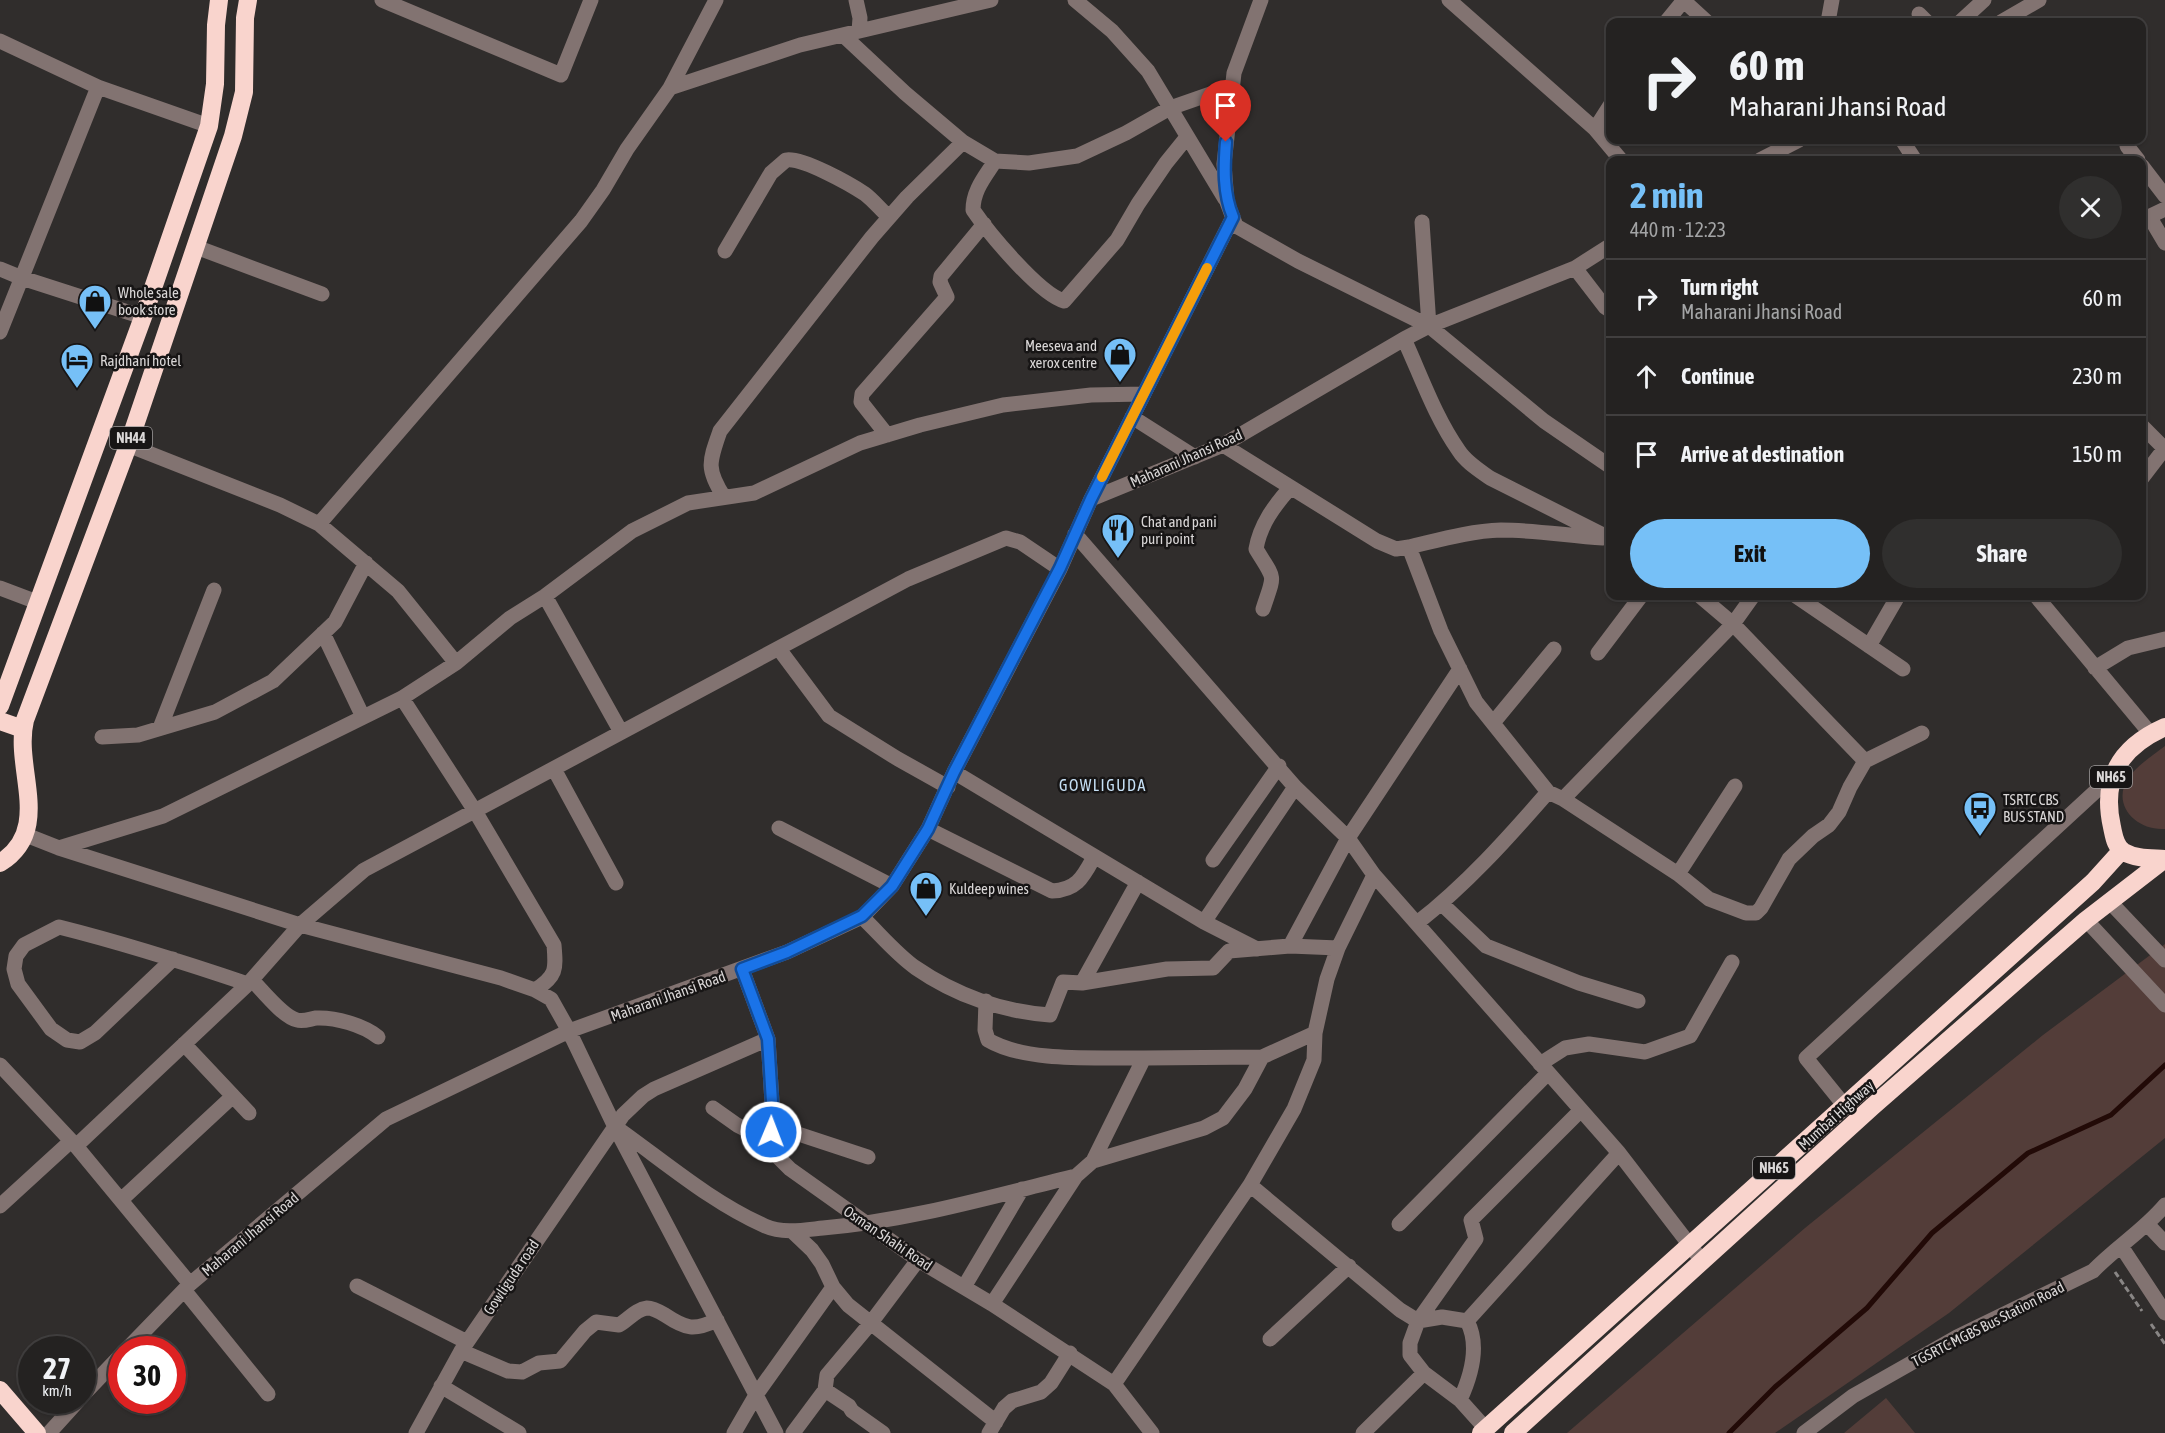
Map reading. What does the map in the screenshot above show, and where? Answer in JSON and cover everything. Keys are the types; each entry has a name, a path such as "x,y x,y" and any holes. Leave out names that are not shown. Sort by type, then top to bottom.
{"highway":[{"name":"NH44","path":"0,706 143,317 209,126 215,84 216,25 219,0"},
{"name":"NH44","path":"26,835 30,806 22,729 128,445 233,136 244,92 245,18 248,0"},
{"path":"0,721 22,729"},
{"name":"NH65","path":"2121,851 2116,844 2109,814 2110,778 2127,751 2158,730"},
{"path":"0,863 10,857 26,835"},
{"name":"Mumbai Highway","path":"1483,1431 2094,882 2121,851 2136,857 2165,859"},
{"name":"Mumbai Highway","path":"1513,1433 1873,1106 2086,920 2165,859"},
{"path":"0,1390 37,1433"}],"street":[{"path":"382,0 561,75 591,0"},
{"path":"319,524 581,221 603,190 627,149 670,88 716,0"},
{"path":"856,0 860,18 859,31"},
{"path":"670,88 800,45 991,0"},
{"path":"1075,0 1112,31 1148,71 1227,202 1236,226 1298,261 1429,326 1544,421 1606,464"},
{"path":"1227,202 1224,165 1234,73 1262,0"},
{"path":"1449,0 1595,129 1606,142"},
{"path":"1669,18 1684,0 1703,18"},
{"path":"1829,18 1832,0"},
{"path":"1964,18 1984,0"},
{"path":"2008,18 2039,0"},
{"path":"843,35 904,93 963,142 995,161 1029,163 1077,156 1126,133 1170,108 1233,86"},
{"path":"0,41 98,87 209,126"},
{"path":"0,332 98,87"},
{"path":"1595,129 1606,112"},
{"path":"995,161 977,188 973,199 973,210 1036,283 1057,299 1064,301 1117,240 1166,163 1187,137"},
{"path":"724,497 713,480 710,459 720,431 889,217 963,142"},
{"path":"1608,144 1618,156"},
{"path":"1768,154 1790,144"},
{"path":"2127,146 2135,156"},
{"path":"725,251 771,173 786,160 797,160 814,167 865,194 889,217"},
{"path":"2146,171 2165,196"},
{"path":"2146,218 2165,209"},
{"path":"1091,499 1233,217"},
{"path":"2146,219 2165,243"},
{"path":"1422,222 1429,326"},
{"path":"887,435 861,402 862,394 947,297 940,282 941,276 984,224"},
{"path":"196,247 322,294"},
{"name":"Maharani Jhansi Road","path":"140,1336 187,1287 386,1119 569,1031 787,952 862,916 892,886 928,829 1060,568 1091,499 1223,445 1429,326 1575,267 1606,248"},
{"path":"1575,267 1606,308"},
{"path":"0,269 143,317"},
{"path":"1404,339 1459,452 1472,465 1490,478 1606,536"},
{"path":"59,848 164,816 402,698 456,663 510,618 544,596 632,531 688,503 754,493 848,448 920,425 1003,405 1092,395 1144,394"},
{"path":"1132,417 1195,457"},
{"path":"2146,430 2165,448 2146,473"},
{"path":"128,445 280,505 319,524 398,591 456,663"},
{"path":"1223,445 1377,541 1396,549 1498,530 1606,538"},
{"path":"1263,609 1274,583 1269,568 1256,549 1258,536 1275,506 1290,488"},
{"path":"1075,534 1295,787 1348,838 1374,875 1619,1153 1702,1261"},
{"path":"0,1206 74,1144 184,1044 250,982 300,925 364,870 908,579 1006,538 1020,542 1060,568"},
{"path":"1409,547 1441,631 1476,702 1548,792 1563,799 1678,874 1709,898 1746,913 1756,913 1761,908 1790,859 1813,836 1829,825 1839,812 1865,760 1922,733"},
{"path":"102,737 138,735 215,712 273,681 335,622 366,563"},
{"path":"0,588 37,602"},
{"path":"160,728 214,590"},
{"path":"544,596 621,732"},
{"path":"1598,652 1638,600"},
{"path":"1705,600 1733,624 1865,760"},
{"path":"1563,799 1733,624 1750,600"},
{"path":"1802,600 1903,669"},
{"path":"1869,646 1896,600"},
{"path":"2040,600 2095,668 2158,730"},
{"path":"322,633 363,717"},
{"path":"2095,668 2128,648 2165,639"},
{"path":"779,648 829,716 898,759 951,780 1094,857 1204,922 1258,949"},
{"path":"1493,723 1554,649"},
{"path":"1290,946 1348,838 1460,669"},
{"path":"402,698 475,811 554,945 556,968 549,981 535,990"},
{"path":"1213,860 1279,766"},
{"path":"554,769 616,883"},
{"path":"1844,1105 1806,1058 2110,778"},
{"path":"1678,874 1735,786"},
{"path":"1204,922 1295,787"},
{"path":"1417,923 1442,904 1488,860 1548,792"},
{"path":"779,828 892,886"},
{"path":"928,829 1052,891 1064,891 1074,886 1094,857"},
{"path":"26,835 59,848 300,925 501,978 535,990 551,999 615,1127 776,1433"},
{"path":"1114,1384 1251,1185 1294,1109 1314,1060 1316,1033 1327,979 1338,948 1374,875"},
{"path":"1082,983 1138,882"},
{"path":"2110,902 2165,960"},
{"path":"1442,904 1486,946 1579,983 1638,1001"},
{"path":"862,916 914,966 958,993 1032,1014 1050,1015 1063,982 1082,983 1167,969 1214,968 1229,951 1290,946 1338,948"},
{"path":"2086,920 2165,1005"},
{"path":"173,959 95,1033 80,1042 67,1040 51,1029 18,984 14,969 16,956 24,945 59,927 173,959 250,982 288,1016 298,1021 316,1018 345,1022 378,1037"},
{"path":"1399,1224 1565,1048 1589,1044 1645,1052 1690,1036 1732,962"},
{"path":"713,1108 737,1125 771,1142 768,1039 742,969"},
{"path":"986,1001 985,1030 988,1040 997,1046 1040,1056 1262,1057 1316,1033"},
{"name":"Gowliguda road","path":"416,1433 464,1347 615,1127 643,1096 654,1089 768,1039"},
{"path":"184,1044 249,1113"},
{"path":"1093,1161 1204,1128 1224,1118 1245,1089 1262,1057"},
{"path":"992,1304 1076,1176 1093,1161 1144,1058"},
{"path":"0,1065 74,1144 121,1200 268,1394"},
{"path":"121,1200 232,1096"},
{"path":"1483,1431 1460,1400 1424,1374 1410,1355 1410,1343 1418,1321 1476,1239 1472,1220 1581,1110"},
{"path":"771,1125 868,1157"},
{"path":"615,1127 724,1204 767,1227 792,1231 867,1225 1076,1176"},
{"name":"Osman Shahi Road","path":"771,1142 773,1152 790,1169 867,1225 918,1260 1070,1353 1114,1384 1152,1433"},
{"path":"1467,1321 1619,1153"},
{"path":"1251,1185 1400,1310 1418,1321 1442,1317 1467,1321"},
{"path":"964,1287 1022,1189"},
{"name":"TGSRTC MGBS Bus Station Road","path":"1804,1433 1853,1396 1957,1337 2093,1271 2105,1258 2148,1225 2165,1205"},
{"path":"2148,1225 2165,1243"},
{"path":"792,1231 812,1250 834,1287 848,1305 992,1428 1004,1408 1012,1401 1041,1392 1051,1383 1070,1353"},
{"path":"2121,1246 2165,1313"},
{"path":"793,1433 825,1390 827,1375 870,1324 918,1260"},
{"path":"1270,1339 1349,1266"},
{"path":"357,1286 508,1371 522,1372 539,1363 560,1361 585,1330 596,1322 619,1325 634,1313 645,1308 661,1312 687,1328 702,1327 717,1320"},
{"path":"734,1433 756,1395 834,1287"},
{"path":"1460,1400 1468,1379 1474,1340 1467,1321"},
{"path":"96,1381 108,1369"},
{"path":"1363,1433 1424,1374"},
{"path":"441,1386 519,1433"},
{"path":"825,1390 883,1433"},
{"path":"48,1433 66,1414"}],"path":[{"path":"2105,1258 2165,1344"}],"shaded area":[{"path":"2165,746 2165,829 2144,826 2136,821 2124,806 2123,797 2124,787 2129,777"},
{"path":"2165,944 2165,1138 1949,1313 1775,1433 1567,1433 1805,1228 2043,1035"},
{"path":"1886,1398 1915,1433 1844,1433"}],"waterway":[{"path":"1729,1433 1775,1387 1867,1308 1932,1233 2028,1153 2111,1115 2165,1065"}],"slow traffic":[{"path":"1102,477 1207,268"}],"place":[{"name":"Whole sale book store","path":"95,330"},
{"name":"Meeseva and xerox centre","path":"1120,383"},
{"name":"Rajdhani hotel","path":"77,389"},
{"name":"Chat and pani puri point","path":"1118,559"},
{"name":"TSRTC CBS BUS STAND","path":"1980,837"},
{"name":"Kuldeep wines","path":"926,917"}],"district":[{"name":"GOWLIGUDA","path":"1103,785"}],"route":[{"path":"771,1132 772,1102 768,1039 742,969 787,952 862,916 892,886 928,829 954,772 1060,568 1091,499 1233,217 1227,202 1224,165 1226,142"}]}
